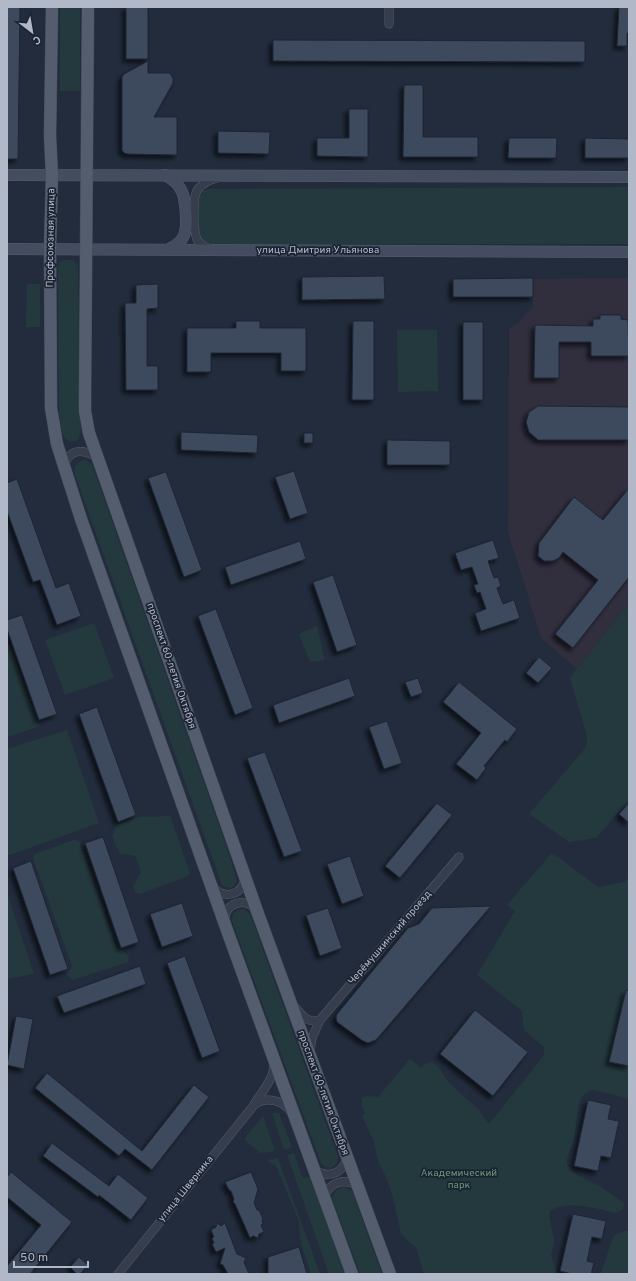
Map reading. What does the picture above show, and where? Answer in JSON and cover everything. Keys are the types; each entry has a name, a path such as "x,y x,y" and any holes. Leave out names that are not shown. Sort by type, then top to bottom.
{"main road":[{"name":"Профсоюзная улица","path":"52,7 50,136 52,175 50,249 51,408 54,433 64,468"},
{"path":"88,7 85,411 89,433 97,456"},
{"path":"7,175 629,176"},
{"path":"165,175 172,179 182,191 185,200 186,228 181,240 167,250"},
{"name":"улица Дмитрия Ульянова","path":"7,249 629,252"},
{"name":"проспект 60-летия Октября","path":"97,456 310,1060 390,1274"},
{"path":"64,468 225,924 352,1274"}],"street":[{"path":"389,7 389,24"},
{"path":"212,250 199,242 195,236 194,198 198,189 206,182 222,176"},
{"path":"64,468 66,460 77,451 89,452 97,456"},
{"name":"Черёмушкинский проезд","path":"310,1060 312,1038 320,1020 459,857"},
{"path":"212,887 225,895 235,893 242,886 245,876"},
{"path":"225,924 225,916 228,908 235,903 244,902 252,905 257,911"},
{"path":"289,1000 308,1020 320,1020"},
{"name":"улица Шверника","path":"118,1274 254,1105 272,1076 274,1068 273,1055"},
{"path":"254,1105 259,1101 266,1099 282,1103 289,1108 296,1118"},
{"path":"315,1170 320,1174 332,1175 343,1168 347,1157"},
{"path":"324,1197 331,1186 337,1182 351,1182 357,1185"}],"shaded area":[{"path":"629,278 629,603 577,669 541,638 508,532 509,328 515,326 533,306 533,279"}],"green space":[{"path":"60,7 80,7 80,91 60,91"},
{"path":"629,187 629,244 211,244 203,241 198,232 197,226 198,195 202,191 208,189"},
{"path":"64,260 74,260 78,266 81,432 78,440 72,442 62,433 59,412 58,267 59,263"},
{"path":"27,284 40,284 40,327 26,327"},
{"path":"397,330 437,330 438,391 398,392"},
{"path":"85,460 92,464 228,851 237,881 234,886 230,888 222,885 74,472 77,464 80,461"},
{"path":"629,603 629,800 596,838 569,842 529,814 583,751 587,744 587,736 570,678"},
{"path":"94,623 114,678 65,695 45,640"},
{"path":"317,626 325,660 310,662 299,634"},
{"path":"7,639 40,726 7,737"},
{"path":"67,730 99,823 7,856 7,749"},
{"path":"170,816 190,873 188,876 140,894 136,893 133,887 141,872 135,856 120,854 112,837 116,825 139,817"},
{"path":"73,840 79,841 116,946 129,956 128,962 73,980 67,975 72,966 33,858 35,854"},
{"name":"Академический парк","path":"551,854 558,857 598,887 624,882 629,877 629,945 627,947 629,948 629,1099 594,1090 584,1094 579,1103 574,1139 567,1159 567,1164 574,1173 601,1187 625,1205 619,1212 616,1213 590,1207 576,1206 561,1206 550,1211 549,1216 554,1241 551,1256 558,1274 424,1274 416,1248 401,1234 387,1179 378,1161 374,1142 362,1116 365,1113 362,1105 362,1099 363,1097 369,1096 378,1097 410,1059 421,1068 424,1064 431,1062 438,1066 449,1083 479,1110 489,1124 544,1055 544,1047 524,1030 522,1011 477,975 515,911 507,905"},
{"path":"7,893 34,974 7,979"},
{"path":"244,909 250,914 338,1157 337,1164 331,1168 325,1167 321,1163 232,921 232,916 235,912"},
{"path":"272,1113 279,1113 292,1147 291,1148 284,1150"},
{"path":"263,1116 275,1151 260,1153 244,1139"},
{"path":"294,1153 302,1176 305,1178 310,1177 345,1274 329,1274 287,1155"},
{"path":"278,1158 320,1274 311,1274 301,1243 298,1219 276,1166 267,1160"},
{"path":"344,1187 352,1191 382,1274 360,1274 332,1198 336,1190"},
{"path":"624,1231 629,1231 629,1274 601,1274 612,1240 615,1235"}],"building":[{"path":"7,7 20,7 18,159 7,159"},
{"path":"126,7 148,7 148,59 126,59"},
{"path":"619,7 629,7 629,33 627,33 627,46 617,46"},
{"path":"273,40 585,41 585,62 273,61"},
{"path":"148,61 148,73 169,73 173,79 173,83 154,117 177,117 177,155 128,154 124,153 122,150 122,77 124,74"},
{"path":"404,85 423,85 423,137 478,137 478,157 403,157"},
{"path":"349,109 368,109 368,157 317,156 317,138 349,138"},
{"path":"218,131 270,132 269,154 218,153"},
{"path":"509,138 557,138 556,158 508,158"},
{"path":"585,138 629,139 629,158 585,158"},
{"path":"384,276 385,299 302,300 302,277"},
{"path":"533,278 533,297 453,297 453,279"},
{"path":"158,284 158,308 147,309 147,366 158,366 158,390 126,390 125,303 136,303 136,285"},
{"path":"600,315 621,315 621,319 628,320 629,356 591,356 591,342 559,342 559,378 534,378 535,325 593,326 593,319 600,319"},
{"path":"236,321 260,321 260,328 306,328 306,371 281,371 281,353 211,353 211,372 187,372 187,328 236,328"},
{"path":"353,321 374,321 374,400 352,400"},
{"path":"463,322 483,322 483,400 463,400"},
{"path":"538,406 629,407 629,440 538,440 529,432 526,422 529,412"},
{"path":"181,432 258,435 257,453 181,450"},
{"path":"304,433 313,433 313,443 304,443"},
{"path":"387,440 450,441 450,465 387,465"},
{"path":"294,471 308,513 290,519 275,477"},
{"path":"166,472 202,570 184,577 148,478"},
{"path":"17,479 56,588 69,583 81,616 57,625 40,580 33,582 7,511 7,483"},
{"path":"629,488 629,577 573,648 555,634 598,580 563,552 559,558 553,561 544,561 538,556 539,543 574,497 603,520"},
{"path":"493,540 499,558 488,561 494,578 498,577 501,586 497,588 503,604 514,600 520,618 481,631 475,613 486,609 480,592 477,593 474,585 478,584 472,567 461,570 455,553"},
{"path":"300,541 306,559 231,585 225,567"},
{"path":"333,575 357,645 337,652 313,582"},
{"path":"216,609 253,708 235,715 198,616"},
{"path":"22,615 57,714 39,720 7,629 7,620"},
{"path":"539,657 552,668 538,683 526,673"},
{"path":"349,678 355,696 279,723 273,705"},
{"path":"418,678 423,693 411,697 405,682"},
{"path":"459,682 517,729 507,742 505,740 484,766 486,768 477,780 456,764 481,733 443,702"},
{"path":"97,707 136,815 118,822 79,714"},
{"path":"387,721 402,763 384,769 369,727"},
{"path":"265,752 302,851 284,857 247,758"},
{"path":"437,803 452,815 400,878 385,866"},
{"path":"629,803 629,823 619,814"},
{"path":"103,837 139,942 121,948 85,843"},
{"path":"350,856 364,896 342,904 327,864"},
{"path":"31,861 68,969 50,975 13,868"},
{"path":"182,903 193,936 162,947 150,914"},
{"path":"491,906 376,1040 368,1043 363,1041 337,1022 337,1014 408,928 419,924 432,908"},
{"path":"328,908 342,948 320,956 306,915"},
{"path":"185,956 220,1051 202,1058 167,963"},
{"path":"140,966 146,984 64,1013 57,996"},
{"path":"626,990 629,991 629,1066 609,1062"},
{"path":"475,1010 528,1052 493,1096 440,1054"},
{"path":"16,1016 33,1019 24,1069 7,1065"},
{"path":"47,1073 142,1151 194,1085 209,1097 152,1170 125,1149 119,1156 35,1088"},
{"path":"588,1100 611,1105 608,1119 619,1121 611,1158 601,1156 598,1171 574,1166"},
{"path":"52,1143 109,1186 118,1174 148,1198 131,1220 99,1195 98,1197 43,1156"},
{"path":"11,1172 72,1222 30,1274 7,1274 7,1266 41,1225 7,1197 7,1177"},
{"path":"251,1172 258,1189 254,1203 263,1219 263,1224 261,1225 264,1232 259,1234 258,1238 253,1236 250,1238 233,1202 234,1199 231,1191 225,1182"},
{"path":"573,1214 606,1221 602,1239 592,1237 587,1261 594,1263 591,1274 572,1274 560,1271"},
{"path":"217,1223 221,1226 225,1223 237,1254 246,1258 244,1262 249,1274 228,1274 223,1265 220,1264 225,1248 216,1252 212,1244 214,1243 212,1238 214,1237 211,1230 216,1227"},
{"path":"299,1247 307,1274 268,1274 268,1257"},
{"path":"79,1257 88,1265 80,1274 77,1274 70,1267"}]}
